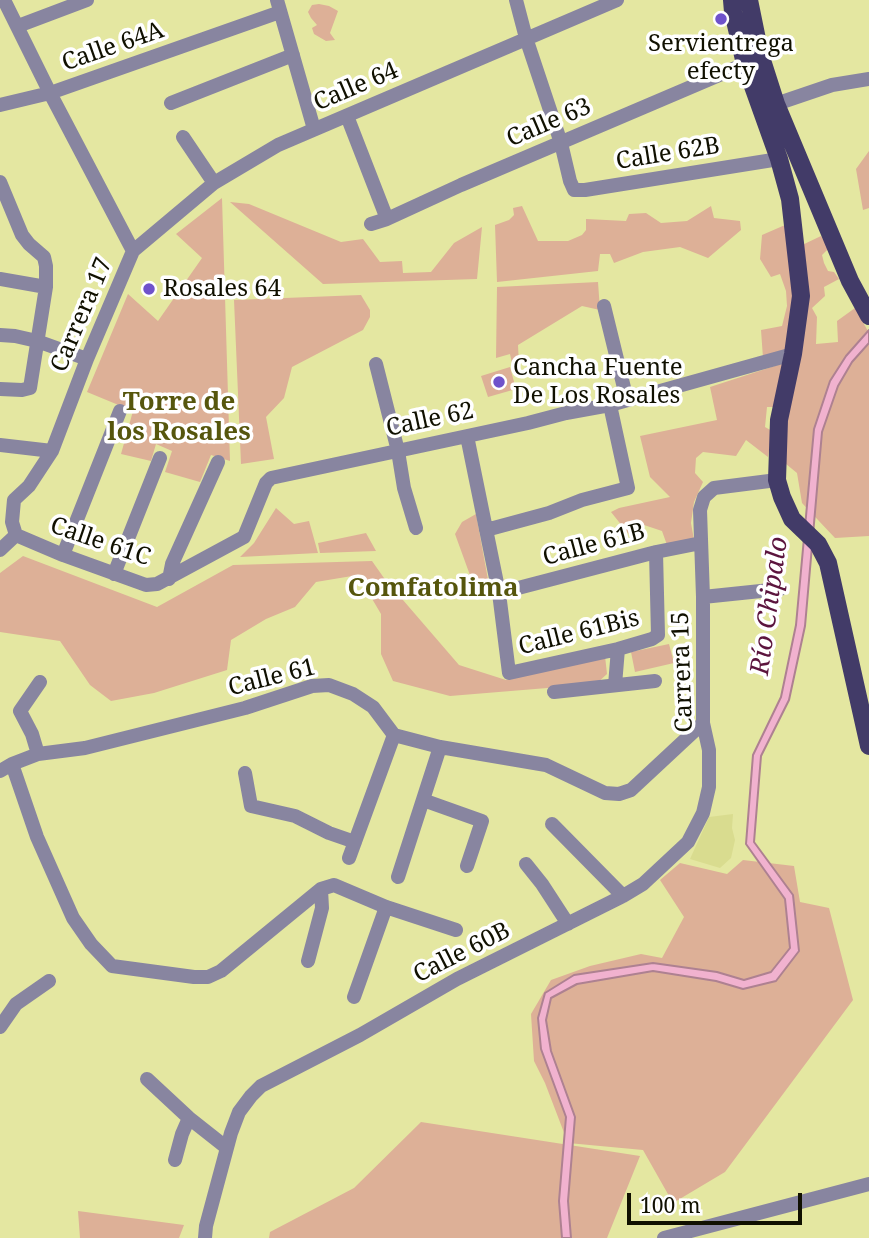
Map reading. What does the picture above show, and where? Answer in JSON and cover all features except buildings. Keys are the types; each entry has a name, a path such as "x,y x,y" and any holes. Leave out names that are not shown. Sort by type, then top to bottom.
{"main road":[{"path":"732,0 745,64 779,159 790,199 801,296 793,354 779,420 779,489 792,519 818,544 828,563 869,746"},
{"path":"749,0 760,54 776,104 850,281 869,316"}],"street":[{"name":"Carrera 17","path":"4,0 133,251 52,451 29,486 7,502 16,535"},
{"path":"18,26 87,0"},
{"path":"516,0 561,143"},
{"name":"Calle 64","path":"133,251 214,183 278,145 617,0"},
{"path":"278,6 314,129"},
{"name":"Calle 64A","path":"0,105 50,93 278,6"},
{"path":"171,103 293,55"},
{"name":"Calle 63","path":"371,224 745,64"},
{"path":"776,104 832,85 869,79"},
{"path":"346,116 387,219"},
{"path":"183,137 214,183"},
{"name":"Calle 62B","path":"561,143 570,181 575,190 779,159"},
{"path":"0,182 22,235 44,257 46,266 46,287 30,388 0,389"},
{"path":"0,279 46,287"},
{"path":"604,306 627,400"},
{"path":"0,335 37,341 87,359"},
{"name":"Calle 62","path":"169,579 244,537 266,482 271,478 611,405 793,354"},
{"path":"376,364 398,451 404,488 416,528"},
{"path":"486,530 628,488 611,405"},
{"path":"63,555 120,411"},
{"path":"467,436 499,593"},
{"path":"0,445 52,451"},
{"path":"114,574 160,458"},
{"path":"169,579 172,564 218,462"},
{"name":"Carrera 15","path":"688,842 703,813 709,787 709,750 703,723 700,510 704,497 714,488 779,489"},
{"path":"0,550 16,535"},
{"name":"Calle 61C","path":"16,535 146,585 169,579"},
{"name":"Calle 61B","path":"499,593 701,543"},
{"name":"Calle 61Bis","path":"499,593 509,673 618,649 659,635 656,552"},
{"path":"703,597 780,589"},
{"path":"615,685 618,649"},
{"path":"554,692 655,681"},
{"path":"38,754 32,734 20,711 40,682"},
{"name":"Calle 61","path":"6,767 38,754 85,748 245,708 312,686 329,685 353,694 375,709 394,735"},
{"path":"349,858 394,735 440,747 546,765 605,793 619,794 631,790 703,723"},
{"path":"398,877 440,747"},
{"path":"6,767 74,918 91,944 108,963 119,968 194,977 221,971 327,887"},
{"path":"245,772 251,806 295,816 355,842"},
{"path":"423,800 482,821 467,866"},
{"path":"552,824 623,896"},
{"name":"Calle 60B","path":"227,1148 239,1112 261,1086 360,1035 457,979 623,896 643,884 688,842"},
{"path":"526,864 568,924"},
{"path":"327,887 456,930"},
{"path":"308,961 327,887"},
{"path":"354,997 386,907"},
{"path":"0,1027 16,1004 49,981"},
{"path":"147,1079 189,1118 227,1148 205,1238"},
{"path":"175,1160 189,1118"},
{"path":"664,1238 869,1184"}],"shaded area":[{"path":"319,4 338,11 330,33 335,40 326,41 314,34 312,28 317,25 308,12 312,5"},
{"path":"869,151 869,208 863,210 856,169"},
{"path":"222,198 230,461 211,455 200,482 165,472 172,451 156,444 151,461 121,454 133,411 87,392 128,294 158,321 202,258 176,234"},
{"path":"230,202 249,204 341,242 363,239 380,262 402,261 403,273 431,272 454,243 482,227 477,279 323,284"},
{"path":"522,206 538,241 568,241 582,235 586,230 586,219 626,221 629,214 646,213 661,223 687,221 711,206 714,218 740,221 741,230 708,258 680,247 643,252 614,263 610,254 600,254 598,271 497,282 495,225 509,220 514,215 513,208"},
{"path":"785,225 795,286 791,350 763,358 761,330 782,326 787,306 786,291 780,274 771,277 760,259 762,235"},
{"path":"821,236 829,248 822,255 824,263 828,271 834,272 839,279 824,287 825,296 812,308 817,317 816,344 838,342 837,321 855,308 869,333 869,536 835,538 802,503 797,473 786,464 785,419 798,247"},
{"path":"598,282 600,310 582,306 518,345 519,365 513,368 510,354 496,358 497,287"},
{"path":"361,295 370,310 370,317 363,330 292,367 284,398 266,417 274,459 241,464 234,300"},
{"path":"869,330 869,343 852,362 838,386 822,432 805,626 789,700 761,756 754,842 793,895 799,951 776,981 743,989 716,981 653,971 577,984 551,998 546,1020 551,1051 575,1117 568,1201 571,1238 562,1238 559,1201 566,1117 541,1049 538,1018 545,993 574,975 653,963 717,972 744,980 771,972 790,948 785,899 746,844 753,755 781,697 796,625 814,429 830,381 846,356"},
{"path":"787,362 778,407 767,407 765,427 772,431 768,457 746,440 736,456 703,452 696,458 695,473 703,482 694,502 691,523 694,540 667,545 662,531 644,525 631,537 611,512 670,497 650,477 640,436 717,420 710,387"},
{"name":"Cancha Fuente De Los Rosales","path":"510,367 516,389 488,397 481,376"},
{"path":"276,508 294,524 309,521 318,553 240,557 254,543"},
{"path":"476,514 489,585 475,589 455,534 462,522"},
{"path":"366,533 376,551 320,553 318,543"},
{"path":"23,556 157,607 233,565 372,561 459,665 506,680 574,661 605,656 607,674 596,684 450,696 393,681 381,654 381,614 358,575 316,582 295,607 266,619 231,640 227,670 154,693 111,701 90,685 60,641 0,632 0,573"},
{"path":"669,644 674,663 635,672 631,652"},
{"path":"733,814 735,840 731,858 720,868 690,859 709,817"},
{"path":"743,860 794,866 800,902 829,908 853,1000 725,1172 673,1203 643,1150 568,1143 534,1061 531,1014 551,980 590,966 641,954 662,958 684,917 660,880 680,863 727,874"},
{"path":"421,1122 640,1156 607,1238 269,1238 270,1232 354,1188"},
{"path":"78,1211 184,1225 179,1238 80,1238"}],"place":[{"name":"Servientrega efecty","path":"721,19"},
{"name":"Rosales 64","path":"149,289"},
{"name":"Cancha Fuente De Los Rosales","path":"499,382"}],"district":[{"name":"Torre de los Rosales","path":"179,418"},
{"name":"Comfatolima","path":"433,589"}],"water label":[{"name":"Río Chipalo","path":"770,606"}]}
